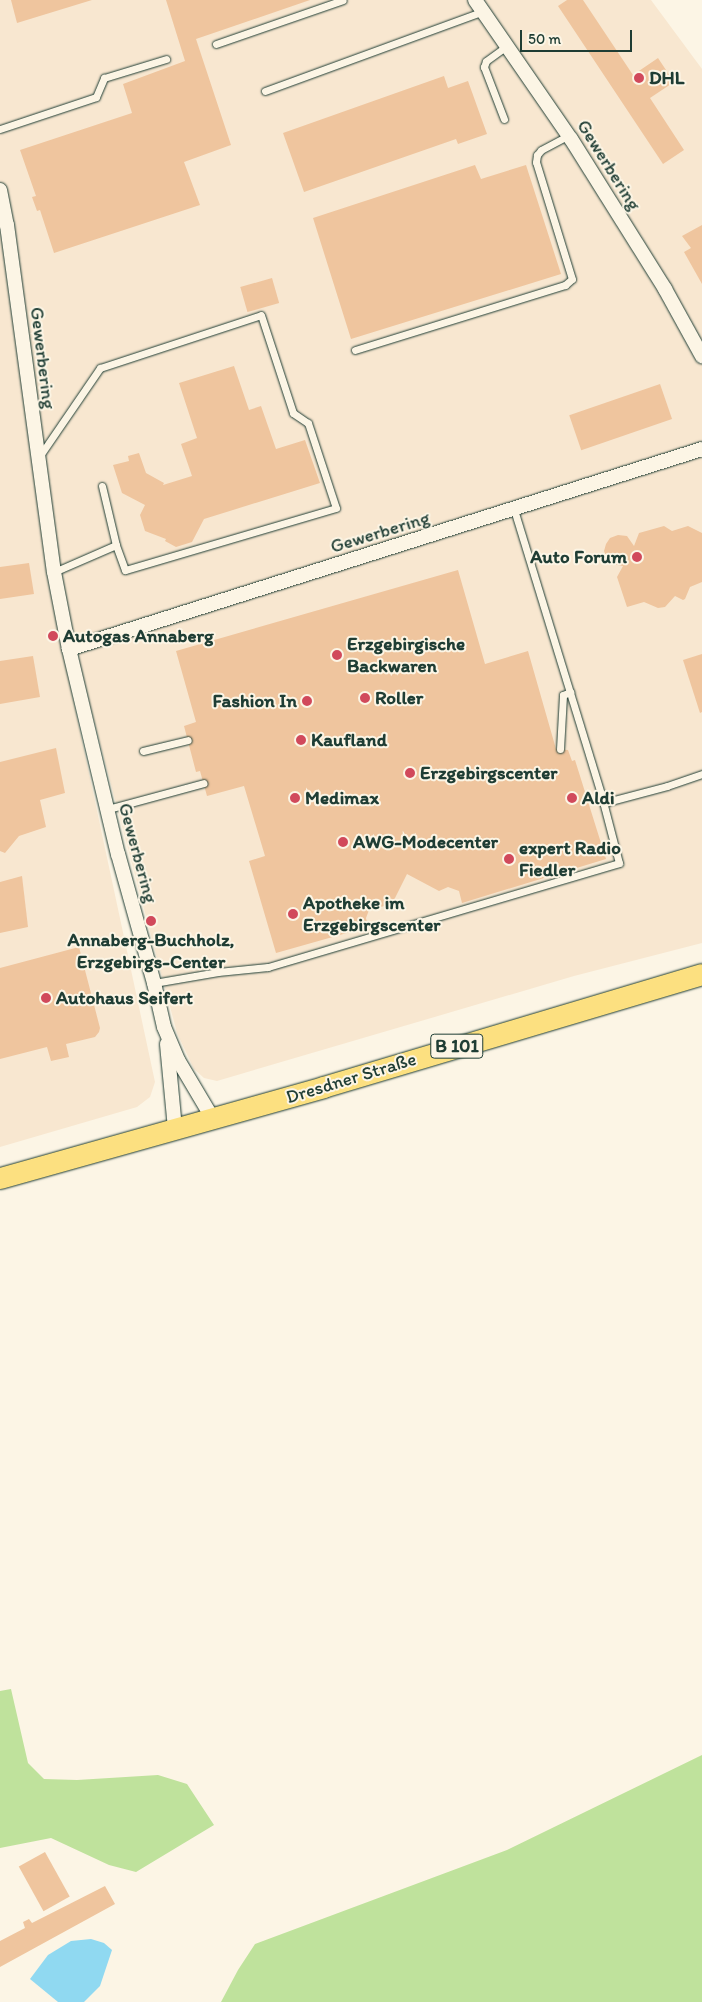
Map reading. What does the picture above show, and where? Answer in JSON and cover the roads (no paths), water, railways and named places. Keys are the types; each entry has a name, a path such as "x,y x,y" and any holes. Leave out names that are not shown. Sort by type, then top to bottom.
{"main road":[{"name":"Dresdner Straße","path":"0,1178 213,1118 702,974"}],"street":[{"name":"Gewerbering","path":"480,5 569,135 665,289 702,356"},
{"name":"Gewerbering","path":"0,190 7,225 54,572 69,649 167,1036 175,1129"},
{"name":"Gewerbering","path":"69,649 702,449"},
{"name":"Gewerbering","path":"167,1036 190,1083 213,1118"}],"lane":[{"path":"216,44 343,0"},
{"path":"265,91 480,5"},
{"path":"504,119 484,67 486,61 508,45"},
{"path":"0,129 96,97 104,78 166,59"},
{"path":"355,350 566,285 572,279 536,162 537,154 541,150 569,135"},
{"path":"38,459 100,368 261,315 294,413 308,423 336,508 125,570 116,545 102,486"},
{"path":"154,983 218,972 268,967 620,863 514,509"},
{"path":"54,572 116,545"},
{"path":"560,749 563,695 570,692"},
{"path":"143,750 188,740"},
{"path":"603,803 667,786 702,774"},
{"path":"108,809 204,782"}],"water":[{"path":"91,1939 104,1943 112,1950 100,1986 84,2002 58,2002 30,1979 48,1955 71,1941"}],"place":[{"name":"DHL","path":"639,78"},
{"name":"Auto Forum","path":"637,557"},
{"name":"Autogas Annaberg","path":"53,636"},
{"name":"Erzgebirgische Backwaren","path":"337,655"},
{"name":"Roller","path":"365,698"},
{"name":"Fashion In","path":"307,701"},
{"name":"Kaufland","path":"301,740"},
{"name":"Erzgebirgscenter","path":"410,773"},
{"name":"Medimax","path":"295,798"},
{"name":"Aldi","path":"572,798"},
{"name":"AWG-Modecenter","path":"343,842"},
{"name":"expert Radio Fiedler","path":"509,859"},
{"name":"Apotheke im Erzgebirgscenter","path":"293,914"},
{"name":"Annaberg-Buchholz, Erzgebirgs-Center","path":"151,921"},
{"name":"Autohaus Seifert","path":"46,998"}]}
